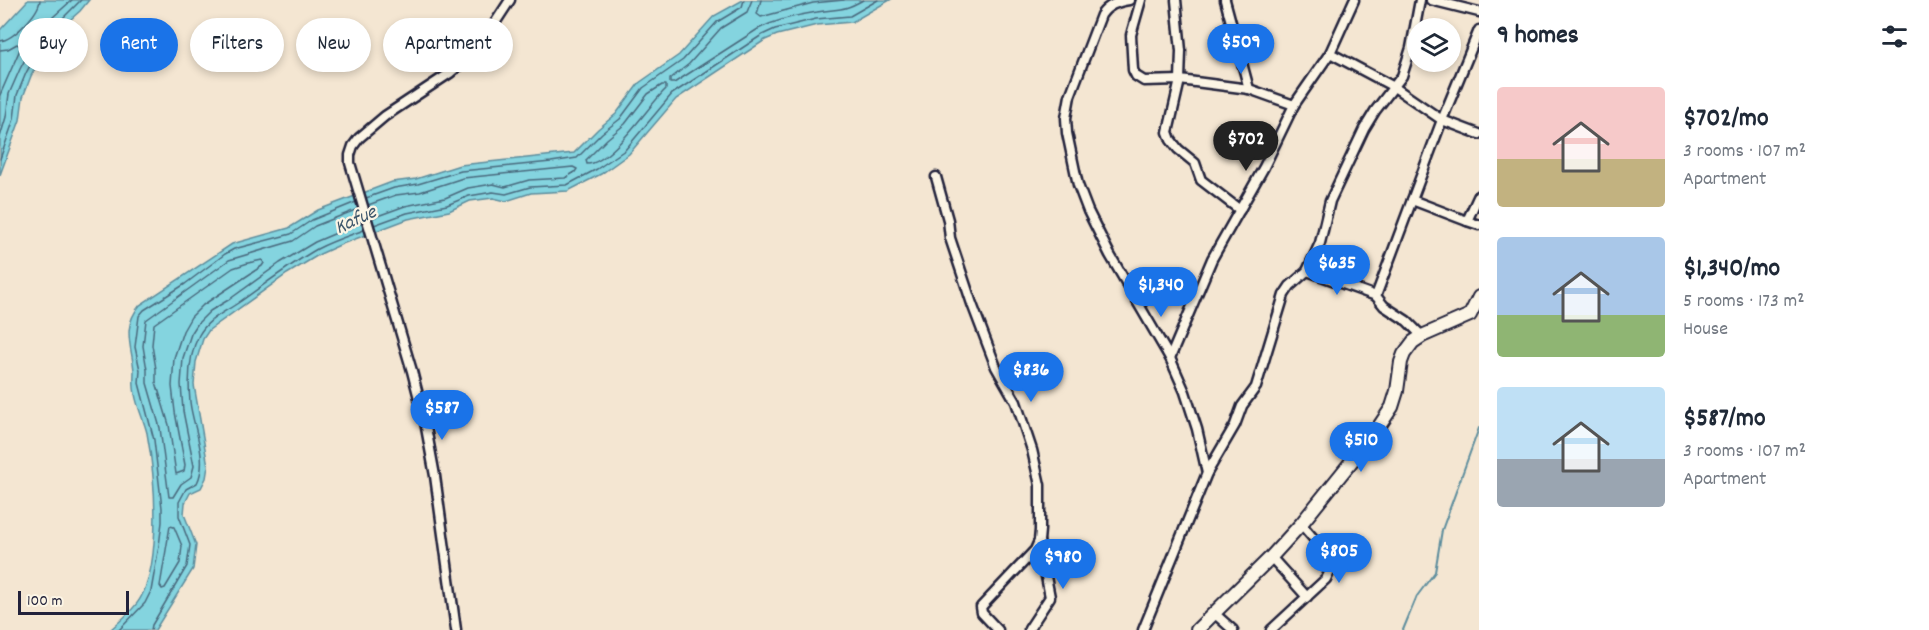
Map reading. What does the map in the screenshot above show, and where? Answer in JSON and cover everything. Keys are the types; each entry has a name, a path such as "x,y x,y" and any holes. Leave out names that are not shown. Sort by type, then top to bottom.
{"street":[{"path":"456,630 435,476 425,422 350,163 350,154 352,146 359,138 385,116 450,73 478,49 510,0"},
{"path":"1129,0 1113,4 1101,15 1070,96 1066,118 1067,133 1078,184 1088,211 1110,255 1170,358 1188,401 1207,473"},
{"path":"1141,0 1131,35 1134,74 1144,81 1180,80 1249,89 1294,105"},
{"path":"1176,0 1181,51 1180,80 1168,132 1178,149 1195,163 1202,180 1240,210"},
{"path":"1226,0 1249,89"},
{"path":"1170,358 1212,259 1294,105 1330,53 1354,0"},
{"path":"1143,630 1207,473 1235,425 1242,406 1256,387 1284,295 1290,286 1307,271 1320,243 1330,201 1364,129 1402,75 1407,62 1420,0"},
{"path":"1431,0 1479,12"},
{"path":"1376,296 1442,120 1479,30"},
{"path":"1330,53 1394,87 1442,120 1479,134"},
{"path":"936,177 948,220 950,238 972,304 996,367 1016,402 1032,450 1040,485 1039,541 1050,597 1029,629"},
{"path":"1467,221 1479,195"},
{"path":"1412,200 1479,225"},
{"path":"1307,271 1376,296 1384,306 1407,321 1422,336"},
{"path":"1197,630 1301,524 1384,419 1392,407 1397,391 1404,354 1413,342 1470,315 1479,297"},
{"path":"1271,630 1326,579 1333,565 1327,554 1301,524"},
{"path":"998,630 982,613 981,607 1035,550 1039,541"},
{"path":"1271,557 1308,597"},
{"path":"1214,613 1233,630"}],"water":[{"path":"28,0 89,0 72,18 18,18 18,72 33,72 23,97 20,120 0,175 0,30"},
{"name":"Kafue","path":"743,0 890,0 852,22 817,25 765,40 676,99 629,154 601,174 568,191 531,193 506,201 493,198 470,201 449,211 408,219 342,244 287,274 209,330 203,339 196,362 194,385 208,466 201,488 190,493 185,503 184,514 196,545 193,569 155,630 110,630 141,597 148,581 152,561 155,516 150,451 134,391 134,371 129,337 134,313 140,305 232,244 289,228 318,210 392,182 416,179 460,165 574,153 616,114 639,83 679,55 714,16"}],"waterway":[{"path":"1403,630 1417,596 1435,572 1442,530 1479,428"}]}
